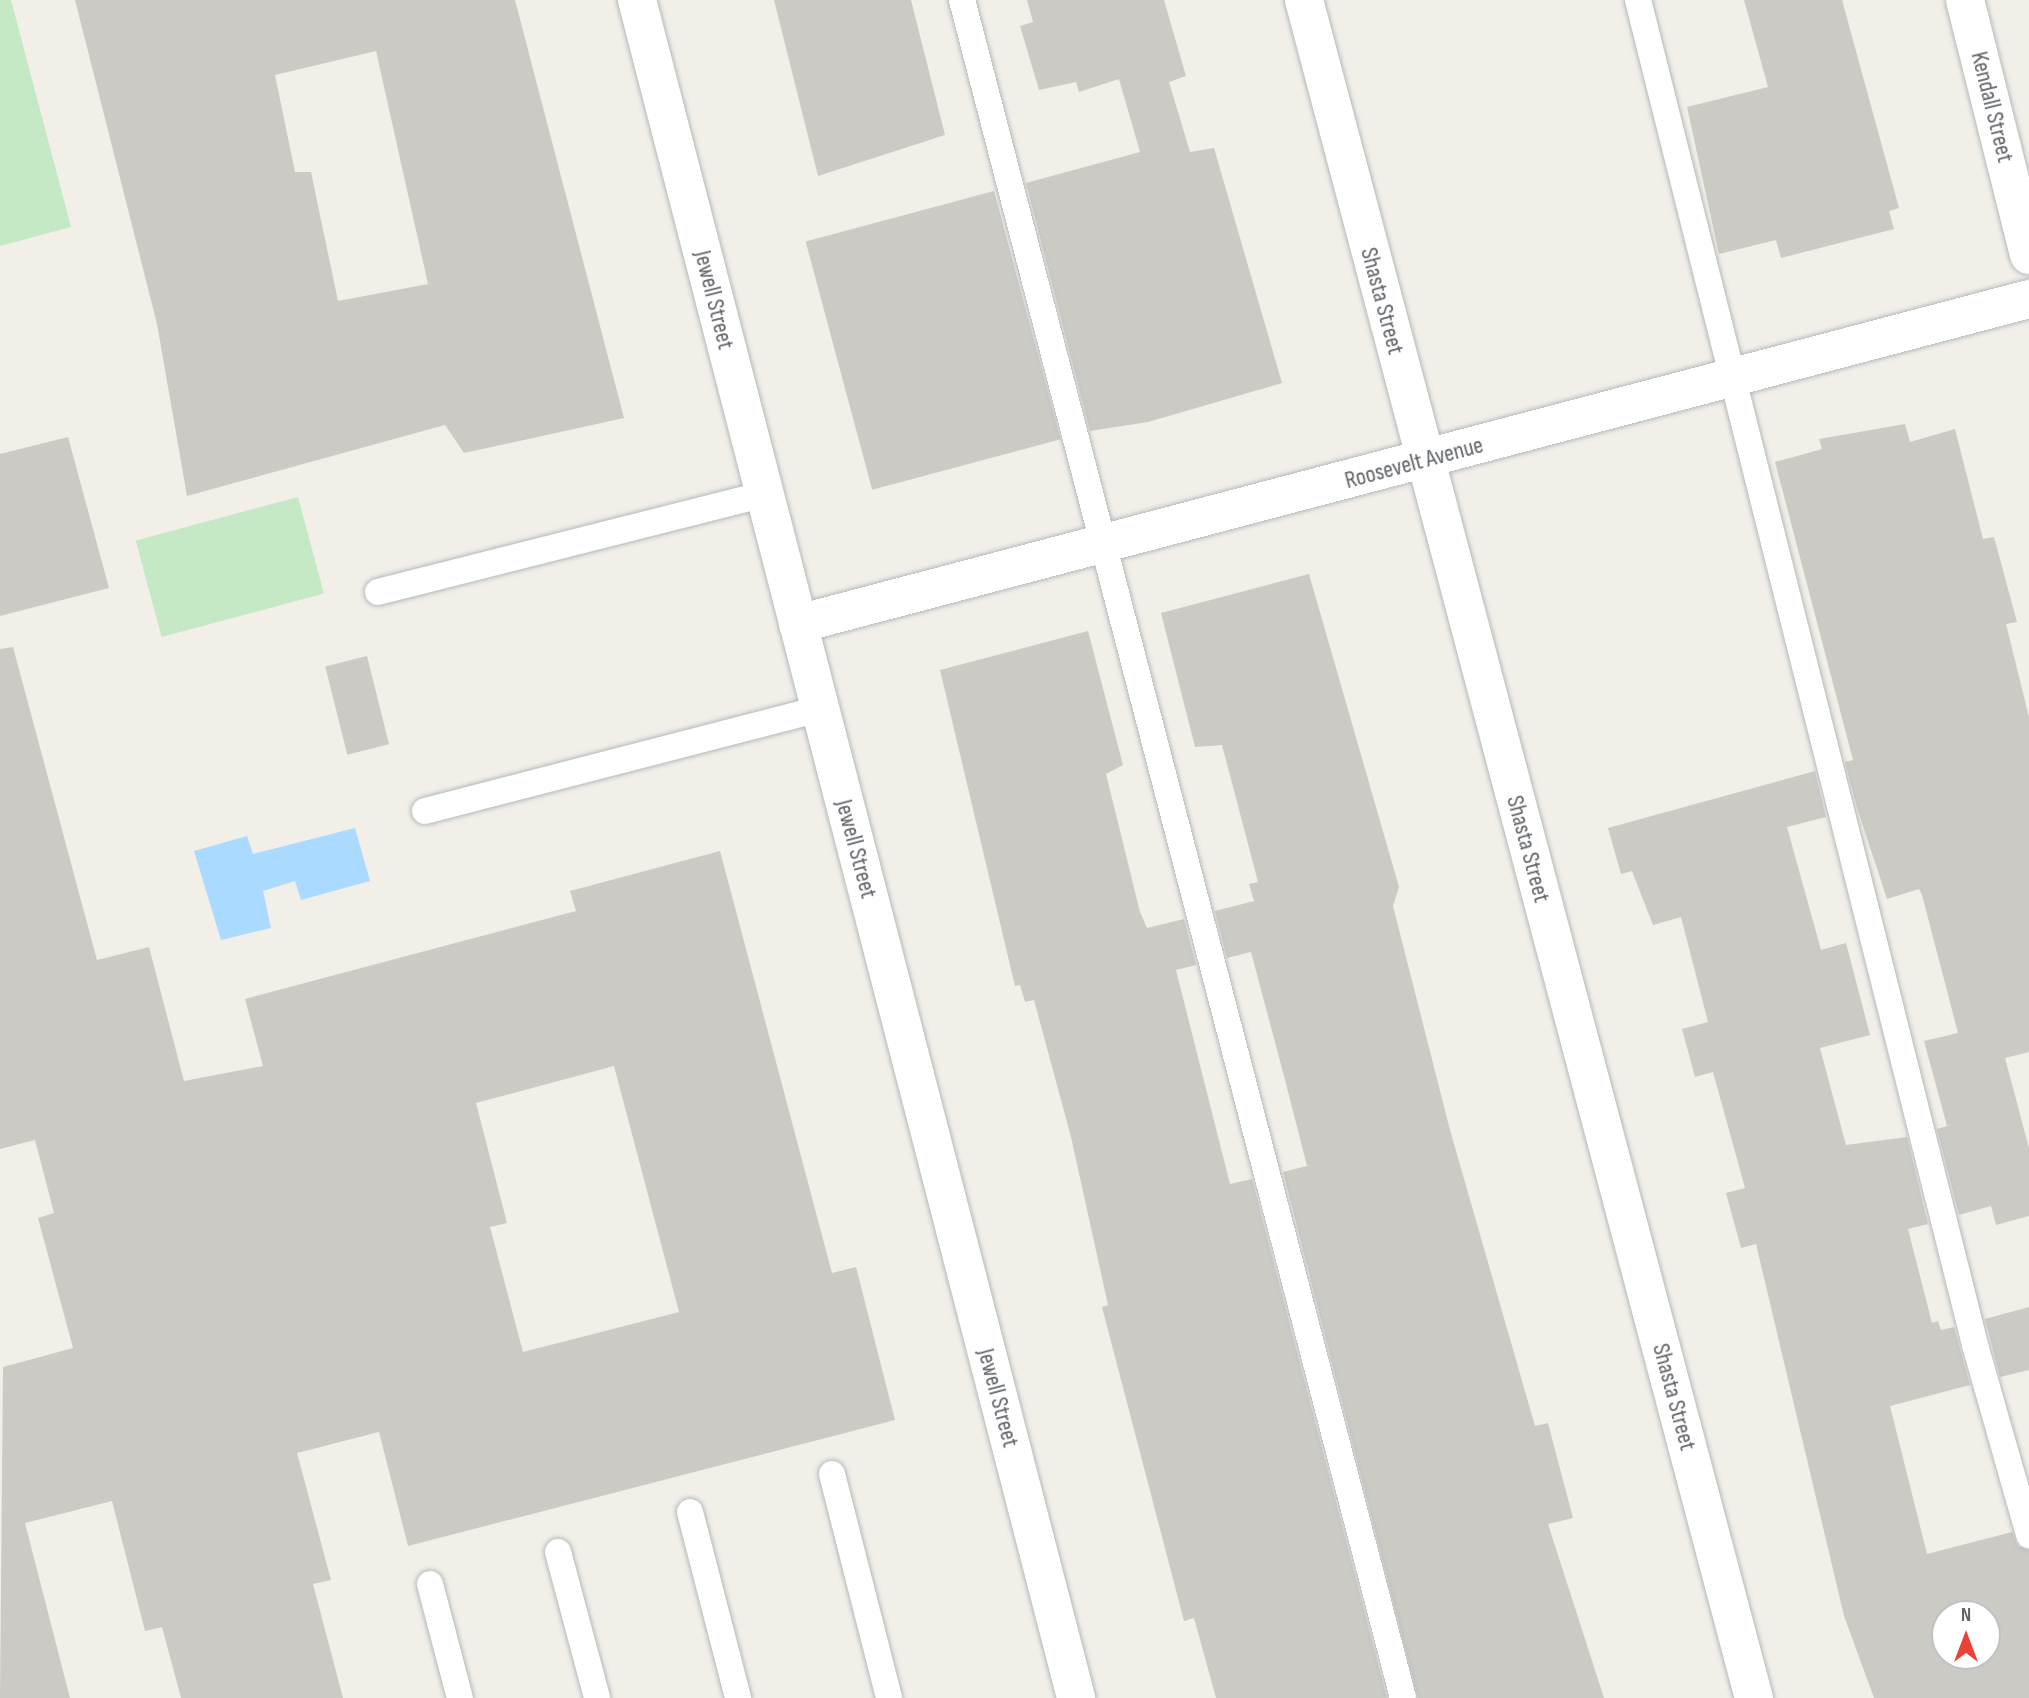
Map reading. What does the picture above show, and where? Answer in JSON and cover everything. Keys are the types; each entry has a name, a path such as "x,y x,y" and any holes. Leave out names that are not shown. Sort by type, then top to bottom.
{"street":[{"name":"Jewell Street","path":"637,0 1076,1698"},
{"name":"Shasta Street","path":"1304,0 1424,461 1754,1698"},
{"name":"Kendall Street","path":"1965,0 2029,256"},
{"name":"Roosevelt Avenue","path":"797,624 1732,380 2029,299"}],"lane":[{"path":"962,0 1100,544 1403,1698"},
{"path":"1637,0 2029,1535"},
{"path":"378,592 764,494"},
{"path":"425,810 819,709"},
{"path":"832,1474 889,1698"},
{"path":"690,1512 738,1698"},
{"path":"558,1552 597,1698"},
{"path":"430,1584 460,1698"}],"green space":[{"path":"0,0 11,0 71,227 0,246"},
{"path":"298,497 324,594 162,637 136,540"}],"water":[{"path":"355,828 370,881 301,900 295,881 263,891 271,928 221,940 194,851 247,836 253,854"}],"building":[{"path":"75,0 515,0 624,418 464,453 445,425 187,496 157,324","holes":["376,51 428,284 338,301 311,172 295,172 275,75"]},
{"path":"774,0 911,0 945,135 818,176"},
{"path":"1027,0 1164,0 1186,76 1169,82 1190,152 1214,148 1282,383 1148,422 1090,431 1026,183 1140,152 1119,79 1079,92 1076,82 1039,90 1020,26 1033,22"},
{"path":"1744,0 1842,0 1899,208 1889,211 1894,229 1781,258 1776,240 1719,254 1687,107 1768,87"},
{"path":"994,191 1061,439 872,490 806,241"},
{"path":"1905,424 1910,442 1955,429 1983,539 1994,537 2017,622 2006,624 2029,717 2029,1052 2005,1058 2029,1148 2029,1216 1996,1225 1991,1206 1959,1215 1937,1129 1947,1126 1924,1041 1958,1033 1922,895 1919,889 1887,899 1857,808 1845,762 1853,760 1775,462 1822,449 1819,439"},
{"path":"68,437 109,588 0,616 0,454"},
{"path":"1309,574 1399,887 1393,906 1450,1130 1535,1426 1548,1423 1573,1518 1548,1524 1604,1698 1418,1698 1283,1172 1307,1166 1284,1076 1251,952 1227,958 1215,911 1254,901 1249,884 1258,882 1222,745 1195,747 1161,613"},
{"path":"1088,631 1123,765 1106,774 1140,912 1147,928 1184,919 1196,965 1176,970 1230,1184 1252,1179 1387,1698 1216,1698 1194,1618 1184,1621 1102,1307 1108,1305 1071,1137 1034,1000 1025,1002 1020,985 1015,986 940,670"},
{"path":"13,647 97,960 149,947 184,1081 263,1066 245,999 576,911 570,891 720,851 832,1273 856,1267 895,1420 408,1546 379,1432 297,1453 331,1580 313,1584 343,1698 181,1698 162,1627 145,1631 112,1501 25,1523 70,1698 0,1698 3,1367 73,1348 38,1218 54,1213 35,1140 0,1149 0,649","holes":["614,1066 679,1312 523,1352 490,1227 507,1223 476,1103"]},
{"path":"367,656 389,744 347,755 325,666"},
{"path":"1815,771 1826,817 1787,827 1821,950 1846,943 1870,1035 1820,1048 1846,1145 1907,1137 1928,1224 1908,1229 1932,1323 1938,1321 1941,1330 1954,1327 1970,1385 1890,1406 1927,1554 2012,1532 2018,1546 2029,1550 2029,1698 1874,1698 1844,1616 1756,1244 1741,1248 1726,1193 1745,1188 1713,1072 1695,1077 1682,1029 1708,1022 1681,917 1653,925 1632,871 1621,874 1608,828"},
{"path":"2029,1307 2029,1370 2000,1377 1985,1319"}]}
